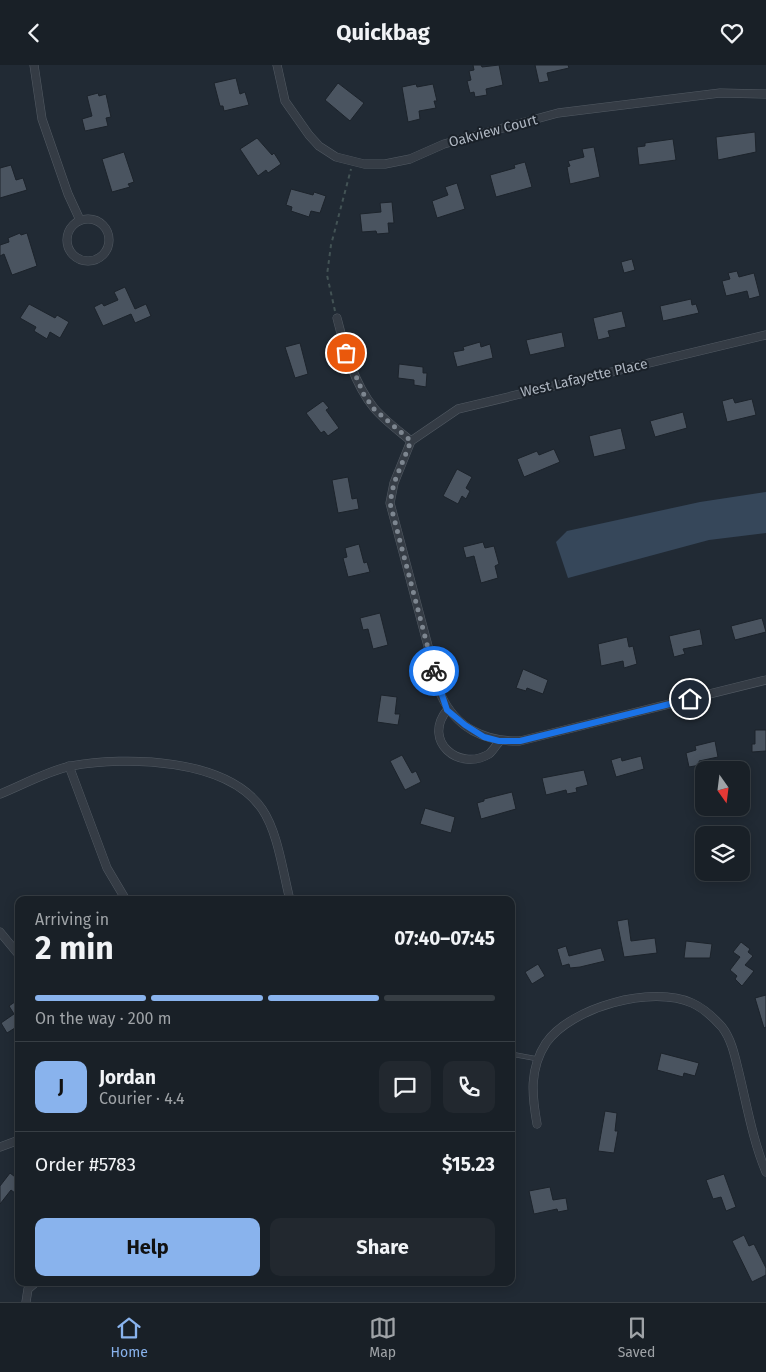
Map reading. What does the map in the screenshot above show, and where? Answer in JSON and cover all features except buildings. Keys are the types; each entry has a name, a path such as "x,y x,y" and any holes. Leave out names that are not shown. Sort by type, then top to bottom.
{"street":[{"path":"34,65 42,119 68,194 80,220"},
{"name":"Oakview Court","path":"277,65 285,101 319,146 336,157 353,162 385,164 410,159 444,144 558,113 720,93 766,94"},
{"path":"94,219 101,223 108,235 106,249 96,259 83,260 71,253 68,247 66,241 70,228 80,220 94,219"},
{"path":"337,318 346,353 364,395 374,409 411,441 394,483 390,503 441,695 447,710 465,725 484,737 499,741 520,741 766,680"},
{"name":"West Lafayette Place","path":"411,441 458,409 766,335"},
{"path":"447,710 437,728 440,739 452,754 462,758 480,757 490,753 499,741"},
{"path":"0,794 69,766 139,760 189,768 228,781 262,809 272,829 289,896"},
{"path":"69,766 108,868 124,896"},
{"path":"0,933 15,950"},
{"path":"537,1124 532,1096 532,1080 538,1059 546,1043 562,1026 596,1009 636,997 668,997 692,1003 710,1015 730,1040 766,1172"},
{"path":"0,1147 15,1141"},
{"path":"26,1302 28,1289 32,1286"}],"lane":[{"path":"515,1055 538,1059"}],"path":[{"path":"337,318 327,275 331,245 353,162"}],"water":[{"path":"766,492 766,533 709,540 568,578 556,542 567,531 700,502"}],"way so far":[{"path":"346,353 364,395 374,409 411,441 394,483 390,503 434,671"}],"route":[{"path":"434,671 447,710 465,725 484,737 499,741 520,741 690,699"}]}
